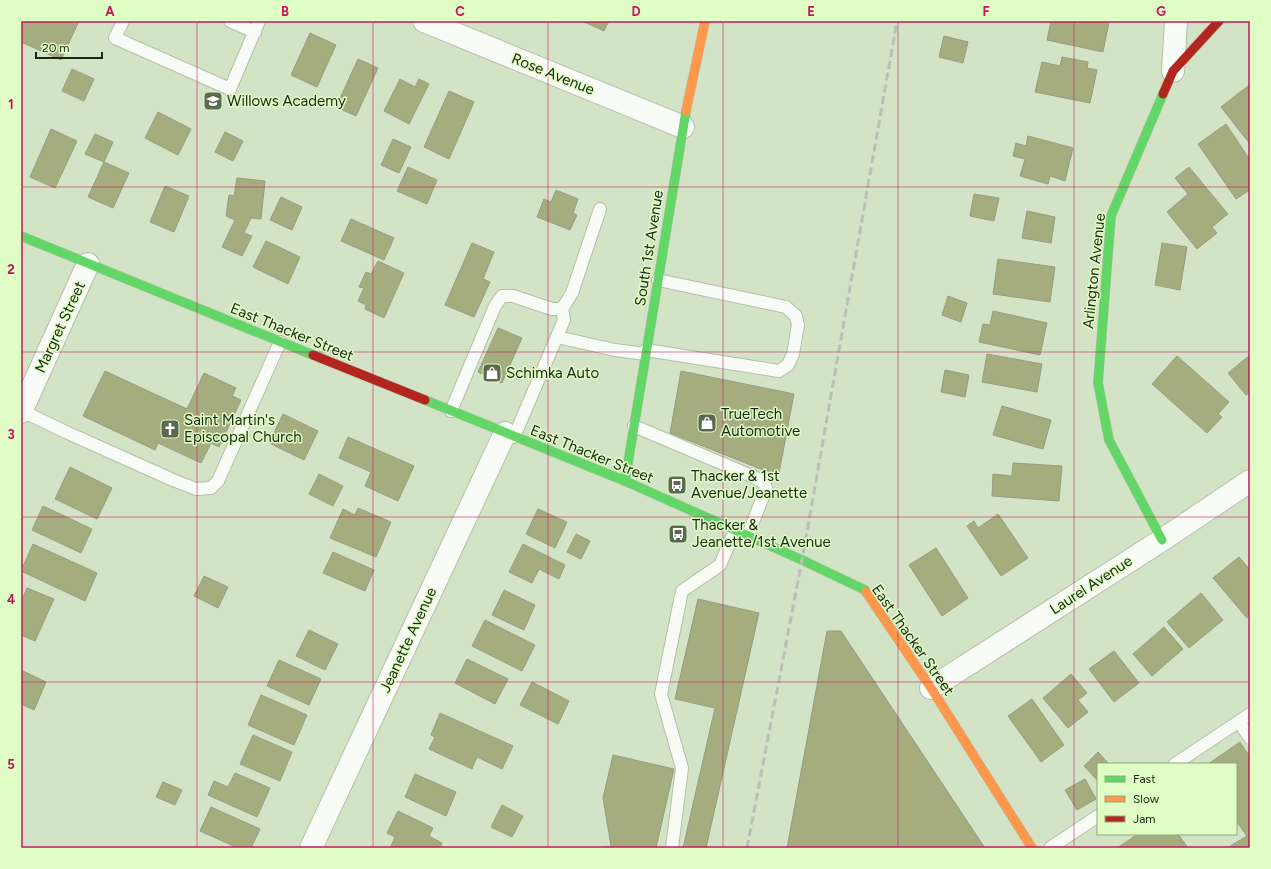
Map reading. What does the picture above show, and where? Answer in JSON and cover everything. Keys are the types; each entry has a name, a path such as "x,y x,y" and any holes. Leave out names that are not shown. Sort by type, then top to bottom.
{"street":[{"name":"Rose Avenue","path":"424,21 683,127"},
{"name":"South 1st Avenue","path":"625,481 683,127 705,21"},
{"path":"1173,71 1176,21"},
{"name":"Arlington Avenue","path":"1162,540 1109,440 1098,383 1111,216 1173,71 1220,21"},
{"name":"East Thacker Street","path":"21,236 625,481 802,560 865,590 931,688 1032,848"},
{"name":"Margret Street","path":"21,412 88,264"},
{"name":"Jeanette Avenue","path":"311,848 509,435"},
{"name":"Laurel Avenue","path":"931,688 1162,540 1250,481"}],"lane":[{"path":"123,21 115,38 230,89 257,26 230,21"},
{"path":"509,435 564,320 562,308 572,293 600,208"},
{"path":"556,337 615,350 646,352 779,371 788,365 793,354 798,325 796,316 786,307 658,280"},
{"path":"450,411 495,306 502,296 513,296 552,309 562,308"},
{"path":"21,412 196,490 210,488 218,481 280,342"},
{"path":"634,426 754,477 764,483 766,488 748,536"},
{"path":"672,848 682,768 661,694 682,591 720,566 735,530"},
{"path":"1178,763 1250,714"},
{"path":"1239,722 1250,738"},
{"path":"1050,848 1097,817"}],"building":[{"path":"21,21 79,21 61,60 21,42"},
{"path":"582,21 609,21 604,31"},
{"path":"1051,21 1109,22 1103,52 1047,40"},
{"path":"310,33 336,45 317,87 291,75"},
{"path":"944,36 968,42 963,63 939,57"},
{"path":"1062,57 1088,62 1087,68 1097,70 1090,103 1035,92 1042,62 1060,66"},
{"path":"358,59 378,68 356,116 336,107"},
{"path":"72,69 94,79 84,101 62,91"},
{"path":"400,79 415,87 419,79 429,84 409,124 384,111"},
{"path":"1248,86 1250,88 1250,144 1221,107"},
{"path":"449,91 474,102 449,159 424,147"},
{"path":"158,112 191,129 178,155 145,138"},
{"path":"1226,124 1250,160 1250,190 1236,199 1198,144"},
{"path":"51,129 77,141 55,188 30,177"},
{"path":"225,132 243,141 233,161 215,152"},
{"path":"95,134 113,142 104,162 85,154"},
{"path":"1028,136 1073,148 1065,181 1050,176 1048,184 1020,176 1025,159 1013,156 1016,143 1026,146"},
{"path":"393,139 411,147 399,173 381,165"},
{"path":"104,162 129,173 113,208 88,197"},
{"path":"408,167 437,180 427,204 397,191"},
{"path":"1189,167 1228,214 1212,227 1217,233 1197,249 1167,212 1188,194 1175,178"},
{"path":"237,178 265,181 261,219 251,218 244,233 252,236 242,256 222,247 235,220 226,216 229,195 234,196"},
{"path":"165,186 189,196 174,232 150,222"},
{"path":"556,190 578,199 573,213 577,215 570,230 537,217 544,199 551,202"},
{"path":"974,194 999,198 994,221 970,216"},
{"path":"281,197 302,207 292,230 270,220"},
{"path":"1027,211 1055,217 1051,243 1022,238"},
{"path":"351,219 394,238 384,260 341,241"},
{"path":"266,241 300,257 288,284 253,267"},
{"path":"472,243 494,252 483,279 490,282 474,317 445,305"},
{"path":"1162,243 1187,247 1180,290 1155,285"},
{"path":"998,259 1055,267 1050,302 993,294"},
{"path":"378,261 404,273 384,318 365,309 366,305 358,301 364,288 359,287 366,272 371,274"},
{"path":"948,296 967,303 961,322 942,315"},
{"path":"993,311 1047,323 1040,355 979,342 983,324 990,325"},
{"path":"498,328 522,338 502,383 478,372"},
{"path":"987,354 1042,364 1037,392 982,382"},
{"path":"1250,355 1250,392 1246,395 1228,373"},
{"path":"1177,356 1229,402 1218,414 1222,417 1207,433 1152,384"},
{"path":"945,370 969,375 965,397 941,392"},
{"name":"Saint Martin's Episcopal Church","path":"105,371 187,409 204,373 236,388 232,396 241,400 219,447 211,443 201,463 158,443 155,450 83,416"},
{"path":"681,371 794,394 779,473 763,470 670,433"},
{"path":"1002,406 1051,420 1043,449 993,435"},
{"path":"283,414 318,431 304,460 269,443"},
{"path":"348,437 414,466 398,501 365,486 371,472 339,458"},
{"path":"1013,463 1062,466 1059,501 992,496 993,474 1012,476"},
{"path":"70,467 112,488 97,519 55,499"},
{"path":"319,474 343,486 333,506 309,494"},
{"path":"43,506 92,529 81,553 32,530"},
{"path":"358,508 391,522 376,557 330,538 343,509 355,515"},
{"path":"538,509 567,522 555,548 526,534"},
{"path":"998,514 1028,558 1001,576 967,526 974,521 978,528"},
{"path":"576,534 590,541 581,559 567,552"},
{"path":"33,544 97,573 85,601 21,571"},
{"path":"523,544 565,565 559,579 539,569 532,583 509,572"},
{"path":"936,548 968,598 942,616 909,565"},
{"path":"333,552 374,570 365,591 323,573"},
{"path":"1239,557 1250,570 1250,616 1247,618 1213,578"},
{"path":"204,576 228,587 218,608 194,596"},
{"path":"27,588 54,599 35,641 21,635 21,602"},
{"path":"504,590 535,605 524,630 492,615"},
{"path":"1201,593 1223,620 1189,648 1167,622"},
{"path":"698,599 759,613 706,848 683,848 715,708 675,699"},
{"path":"485,620 535,645 522,671 472,646"},
{"path":"1164,627 1183,649 1152,676 1133,654"},
{"path":"309,630 338,644 325,670 296,656"},
{"path":"827,631 841,631 985,848 787,848"},
{"path":"1114,651 1139,683 1114,702 1089,669"},
{"path":"467,659 508,679 495,704 455,683"},
{"path":"279,660 321,679 309,705 267,686"},
{"path":"21,670 46,682 34,710 21,704"},
{"path":"1071,674 1087,693 1078,700 1088,712 1068,728 1043,698"},
{"path":"532,682 569,701 558,724 520,705"},
{"path":"261,695 307,715 294,745 248,725"},
{"path":"1032,699 1064,745 1041,762 1008,716"},
{"path":"440,713 513,746 502,769 477,757 472,769 429,749 435,737 431,735"},
{"path":"253,735 292,752 280,781 240,764"},
{"path":"1240,742 1250,757 1250,848 1227,848 1247,836 1237,822 1237,763 1209,763"},
{"path":"1098,752 1108,763 1097,763 1097,780 1084,766"},
{"path":"613,755 674,769 656,848 599,848 611,846 603,798"},
{"path":"235,773 270,788 257,817 208,795 214,781 228,787"},
{"path":"415,774 456,792 446,816 405,797"},
{"path":"1085,779 1096,799 1077,810 1065,790"},
{"path":"163,782 182,790 175,805 156,797"},
{"path":"502,805 523,816 512,837 491,827"},
{"path":"211,807 260,829 251,848 238,848 200,831"},
{"path":"398,811 433,828 429,836 442,843 440,848 390,848 395,837 387,833"},
{"path":"1136,835 1179,835 1188,848 1117,848"}],"railway":[{"path":"747,848 802,560 897,21"}],"traffic: fast":[{"path":"1162,540 1109,440 1098,383 1111,216 1163,94"},
{"path":"625,481 686,111"},
{"path":"21,236 313,355"},
{"path":"425,400 625,481 802,560 865,590 866,592"}],"traffic: slow":[{"path":"686,111 705,21"},
{"path":"866,592 931,688 1032,848"}],"traffic: jam":[{"path":"1163,94 1173,71 1219,21"},
{"path":"313,355 425,400"}],"place":[{"name":"Willows Academy","path":"213,101"},
{"name":"Schimka Auto","path":"492,373"},
{"name":"TrueTech Automotive","path":"707,423"},
{"name":"Saint Martin's Episcopal Church","path":"170,429"},
{"name":"Thacker & 1st Avenue/Jeanette","path":"677,485"},
{"name":"Thacker & Jeanette/1st Avenue","path":"678,534"}]}
